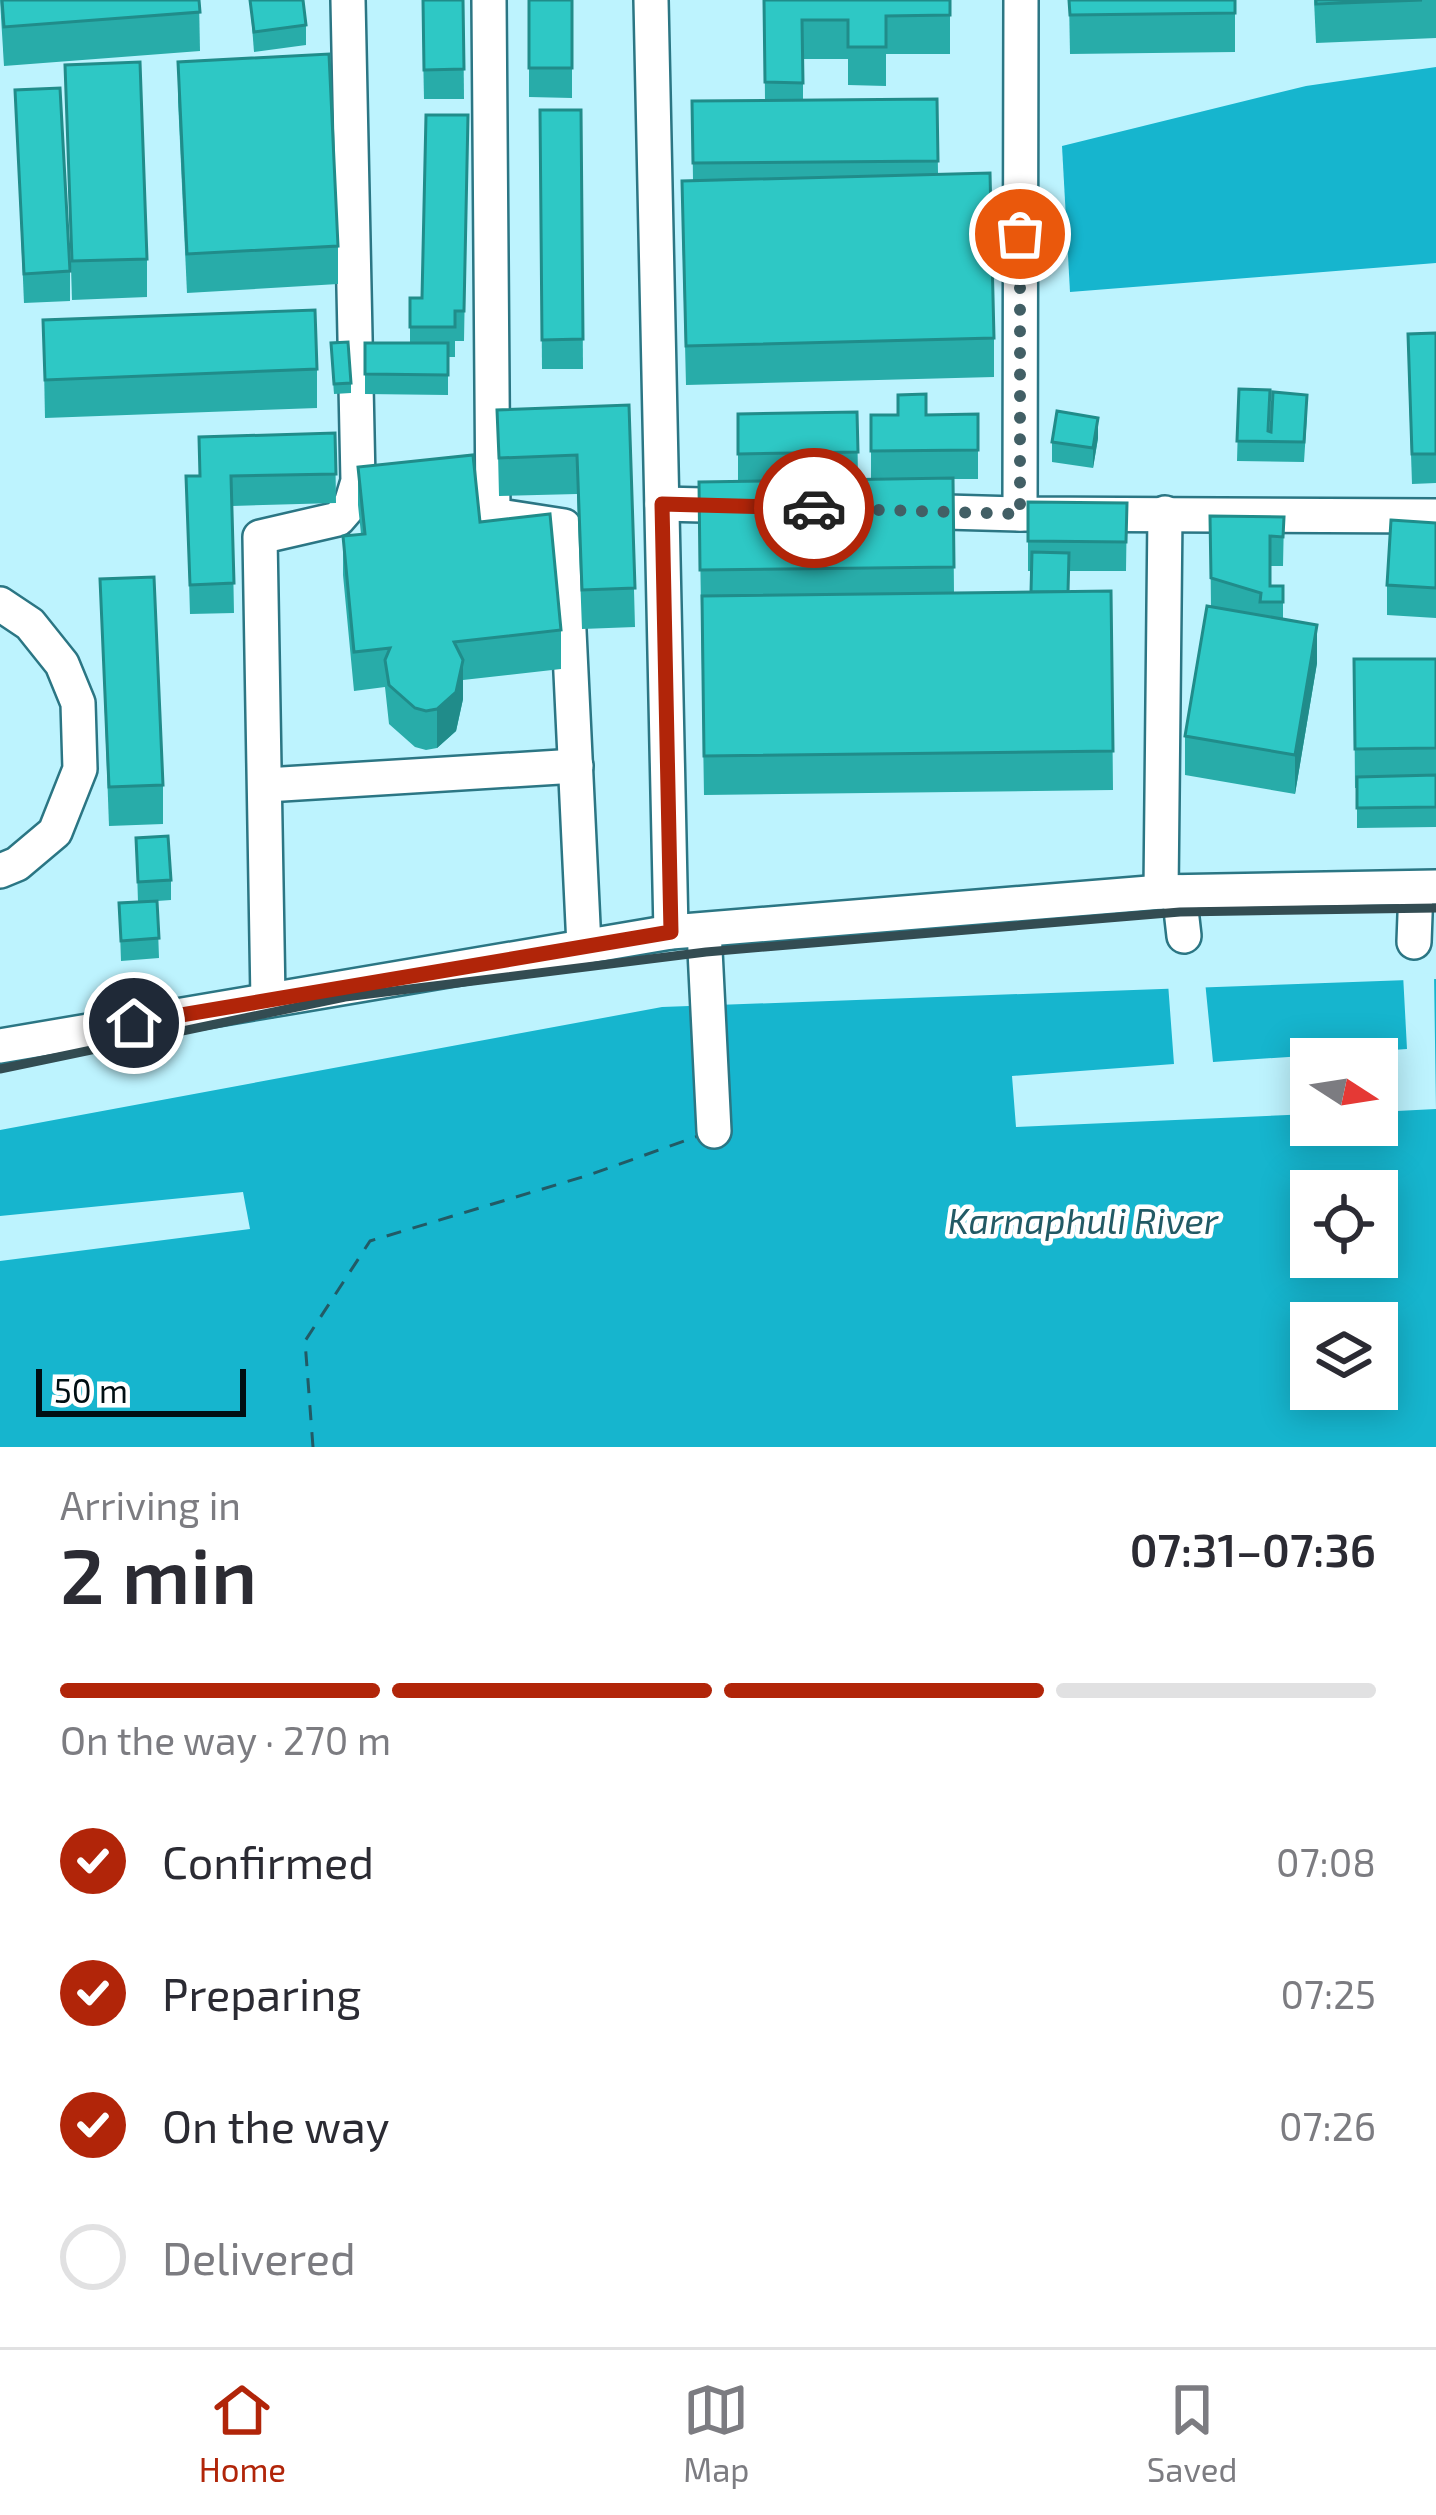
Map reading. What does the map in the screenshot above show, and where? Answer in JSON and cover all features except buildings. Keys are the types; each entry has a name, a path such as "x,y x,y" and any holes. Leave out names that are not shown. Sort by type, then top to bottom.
{"lane":[{"path":"268,1000 260,537 338,519 351,504 358,481 348,0"},
{"path":"489,0 493,515 564,526 584,946"},
{"path":"651,0 662,504 688,931 714,1131"},
{"path":"1020,514 1021,0"},
{"path":"662,504 781,507"},
{"path":"877,510 1436,516"},
{"path":"1165,513 1170,892 1184,936"},
{"path":"0,604 30,624 62,664 78,703 80,769 55,832 0,872"},
{"path":"266,785 576,766"},
{"path":"0,1046 688,931 1170,892 1426,888 1414,943"}],"water":[{"path":"1436,67 1436,263 1070,292 1062,146 1306,86"},
{"name":"Karnaphuli River","path":"1436,979 1436,1447 0,1447 0,1130 662,1007"}],"pier":[{"path":"1434,973 1436,1109 1398,1111 1398,1050 1407,1049 1403,974"},
{"path":"1205,981 1213,1062 1290,1057 1290,1115 1016,1127 1012,1076 1174,1064 1168,983"},
{"path":"243,1192 250,1229 0,1261 0,1216"}],"ferry route":[{"path":"313,1447 305,1341 370,1241 589,1175 701,1135"}],"railway":[{"path":"0,1069 345,997 706,952 1180,912 1436,908"}],"way so far":[{"path":"814,508 1020,514 1020,234"}],"route":[{"path":"134,1023 671,932 662,504 814,508"}]}
